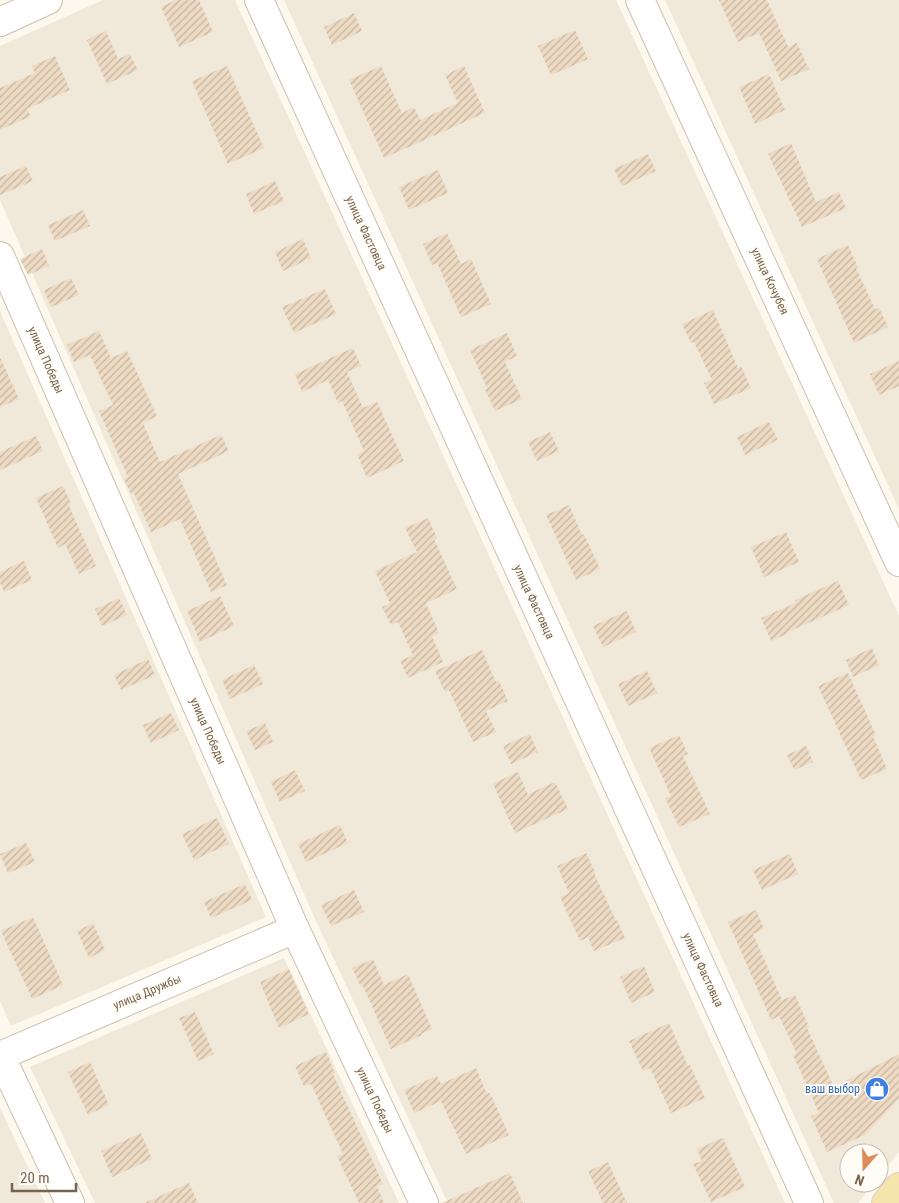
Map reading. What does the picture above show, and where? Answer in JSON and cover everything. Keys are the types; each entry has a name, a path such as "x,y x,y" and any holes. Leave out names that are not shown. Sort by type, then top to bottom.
{"main road":[{"path":"886,1203 899,1188"}],"street":[{"path":"0,22 48,0"},
{"name":"улица Фастовца","path":"260,0 809,1203"},
{"name":"улица Кочубея","path":"640,0 899,562"},
{"name":"улица Победы","path":"0,256 295,929 424,1203"},
{"name":"улица Дружбы","path":"0,1055 295,929"},
{"path":"0,1055 70,1203"}],"shaded area":[{"path":"103,0 235,0 785,1203 448,1203 315,919 0,200 0,46"},
{"path":"284,0 616,0 899,616 899,1152 889,1164 889,1143 839,1143 839,1193 866,1193 858,1203 834,1203"},
{"path":"665,0 899,0 899,509"},
{"path":"0,311 266,917 11,1026 0,1001"},
{"path":"284,958 399,1203 95,1203 30,1067"},
{"path":"0,1108 45,1203 0,1203"}],"building":[{"path":"176,0 199,0 213,32 179,47 161,7"},
{"path":"719,0 767,0 788,47 797,43 809,69 781,81 759,33 738,42"},
{"path":"354,13 362,31 332,45 324,27"},
{"path":"575,30 588,59 551,75 538,46"},
{"path":"106,31 118,59 130,54 138,70 107,84 87,40"},
{"path":"55,56 70,90 27,109 31,116 0,130 0,88 35,73 32,66"},
{"path":"227,66 264,148 228,164 192,81"},
{"path":"381,66 402,113 414,107 420,120 458,103 445,75 464,66 485,113 384,158 349,80"},
{"path":"769,74 785,110 755,124 739,87"},
{"path":"791,143 816,202 839,192 846,208 802,227 768,154"},
{"path":"648,154 656,171 622,186 614,169"},
{"path":"26,166 33,181 0,195 0,177"},
{"path":"438,170 448,193 409,210 399,187"},
{"path":"275,181 284,201 254,214 246,194"},
{"path":"83,210 90,226 55,241 48,225"},
{"path":"447,233 461,264 471,259 491,304 461,317 437,263 432,265 423,244"},
{"path":"303,239 311,258 283,271 275,252"},
{"path":"848,245 858,267 856,268 875,309 879,308 888,327 854,343 817,259"},
{"path":"42,249 49,266 28,275 20,259"},
{"path":"71,278 79,295 51,307 44,290"},
{"path":"325,289 336,314 294,333 282,307"},
{"path":"713,310 738,368 741,366 751,388 714,404 704,383 712,380 694,342 691,343 682,324"},
{"path":"99,331 111,358 127,351 157,416 143,423 160,462 221,435 229,451 178,474 227,585 211,592 180,519 151,532 134,493 131,494 124,479 128,477 99,411 113,405 90,355 74,362 67,345"},
{"path":"507,333 517,356 505,362 522,399 495,411 470,350"},
{"path":"353,348 361,366 347,372 363,408 377,402 404,461 367,478 357,454 364,451 342,401 338,403 328,380 302,392 295,374"},
{"path":"0,357 19,399 0,407"},
{"path":"899,361 899,386 879,395 870,374"},
{"path":"769,422 778,440 745,455 737,437"},
{"path":"550,432 559,451 537,461 528,442"},
{"path":"36,436 43,451 0,470 0,452"},
{"path":"63,486 71,503 68,504 96,566 79,574 65,544 58,548 36,498"},
{"path":"569,505 600,569 576,580 546,515"},
{"path":"428,518 437,538 434,539 457,589 426,603 439,633 432,636 443,662 408,678 400,661 413,655 398,622 391,625 382,607 390,603 375,571 417,552 405,528"},
{"path":"786,532 799,562 764,577 751,547"},
{"path":"24,561 32,580 4,592 0,582 0,572"},
{"path":"838,581 849,605 771,641 761,618 796,603 795,600"},
{"path":"220,596 234,626 200,642 187,611"},
{"path":"119,598 127,615 102,626 95,609"},
{"path":"627,611 636,632 603,647 593,626"},
{"path":"872,648 879,665 853,677 846,660"},
{"path":"482,650 496,682 499,681 508,701 486,711 496,732 473,742 449,690 445,692 435,671"},
{"path":"148,659 155,675 121,690 114,675"},
{"path":"254,665 263,684 230,699 222,680"},
{"path":"647,671 657,693 628,706 618,684"},
{"path":"848,673 876,735 873,736 887,769 861,780 818,686"},
{"path":"171,713 179,730 151,743 143,725"},
{"path":"265,723 273,742 255,750 246,731"},
{"path":"530,734 538,752 511,764 503,746"},
{"path":"679,735 688,754 683,756 710,814 679,827 665,798 671,796 649,748"},
{"path":"806,746 813,762 794,770 787,755"},
{"path":"295,770 305,791 280,802 271,782"},
{"path":"518,772 528,794 555,782 568,809 515,833 493,784"},
{"path":"217,818 229,844 194,860 182,834"},
{"path":"340,825 348,843 306,862 298,844"},
{"path":"26,843 35,862 8,873 0,854"},
{"path":"586,853 625,938 594,951 588,937 580,941 560,897 569,893 557,866"},
{"path":"790,854 798,874 762,890 753,870"},
{"path":"245,884 252,900 211,918 204,902"},
{"path":"354,890 364,912 331,926 321,905"},
{"path":"756,910 764,929 753,934 782,1000 795,995 809,1027 807,1028 834,1087 899,1054 899,1099 865,1135 847,1143 839,1143 839,1147 827,1152 811,1116 819,1113 793,1055 797,1054 779,1016 771,1020 728,922"},
{"path":"33,917 63,985 32,999 1,931"},
{"path":"93,923 105,950 89,958 77,931"},
{"path":"373,959 384,985 408,974 432,1029 391,1049 363,986 361,987 352,968"},
{"path":"644,966 655,992 631,1003 620,977"},
{"path":"289,969 309,1014 279,1028 260,982"},
{"path":"195,1012 214,1054 198,1061 179,1018"},
{"path":"669,1023 705,1098 671,1113 650,1068 643,1071 629,1041"},
{"path":"326,1052 335,1073 333,1074 383,1184 377,1186 384,1203 359,1203 337,1156 343,1154 311,1084 304,1086 295,1066"},
{"path":"90,1062 109,1105 88,1115 68,1072"},
{"path":"476,1068 487,1094 490,1093 509,1135 466,1154 441,1101 414,1113 404,1090 437,1076 441,1084"},
{"path":"141,1133 152,1159 112,1177 101,1151"},
{"path":"723,1138 745,1187 711,1202 693,1164 702,1161 697,1149"},
{"path":"608,1162 627,1203 603,1203 588,1171"},
{"path":"510,1173 523,1203 442,1203"},
{"path":"189,1183 198,1203 144,1203"}],"place":[{"name":"ваш выбор","path":"877,1089"}]}
